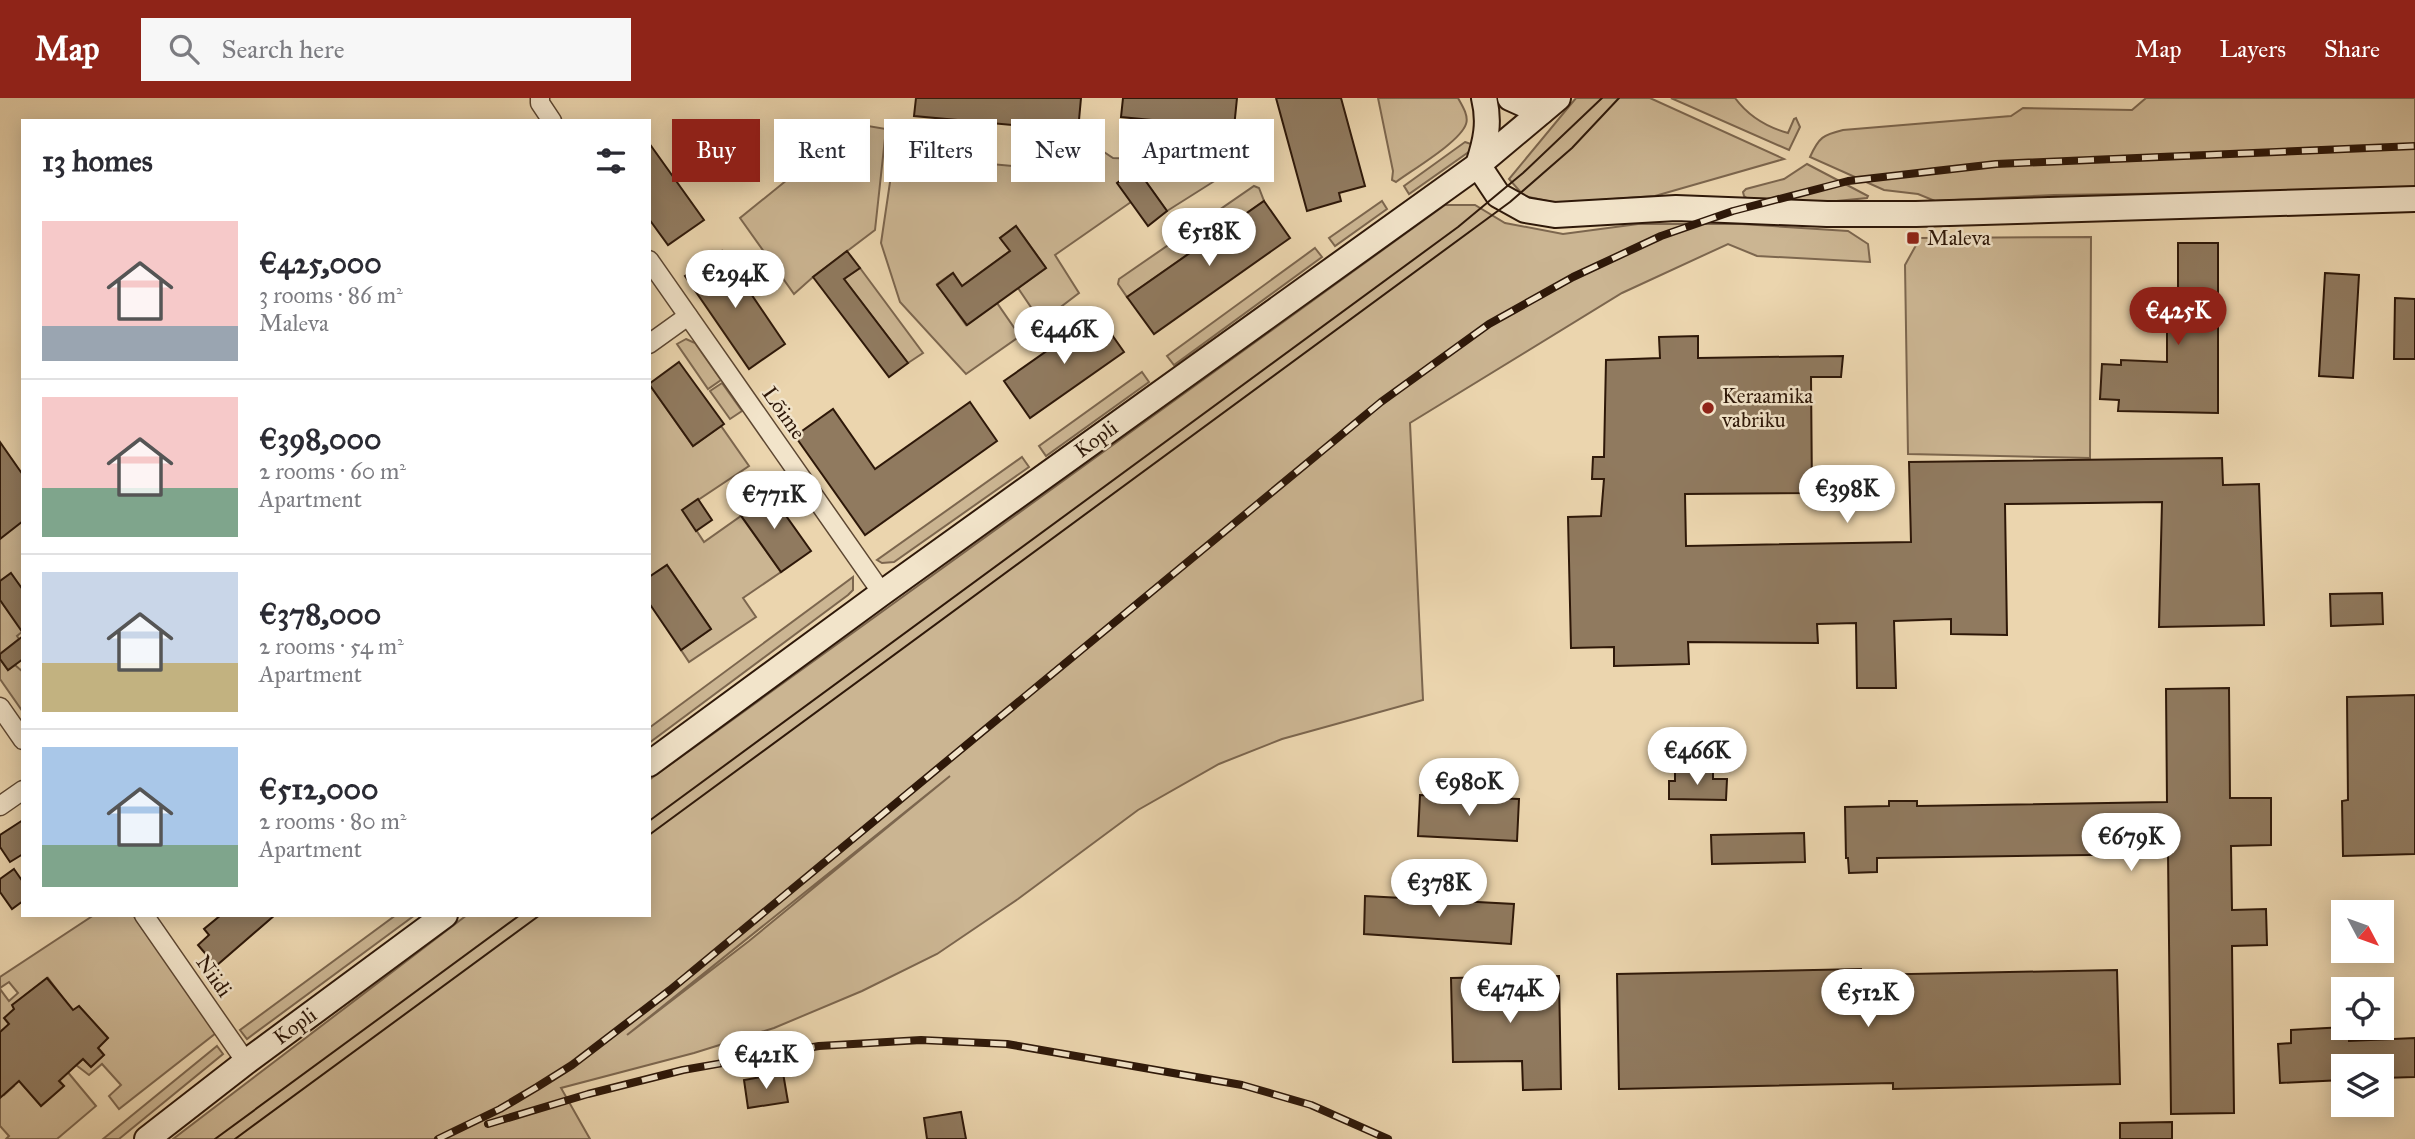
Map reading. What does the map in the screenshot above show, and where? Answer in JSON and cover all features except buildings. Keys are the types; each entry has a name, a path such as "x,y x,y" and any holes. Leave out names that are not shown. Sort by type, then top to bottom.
{"street":[{"path":"540,98 540,103 551,119"},
{"path":"1484,98 1488,115 1486,140 1478,165 1491,187 1510,202 1539,214 1676,208 1827,214 1916,214 2415,199"},
{"path":"1510,98 1545,102"},
{"name":"Kopli","path":"651,763 882,593 1478,165 1514,137 1545,102"},
{"name":"Lõime","path":"651,263 882,593"},
{"path":"651,343 688,316"},
{"path":"0,707 21,737"},
{"path":"0,806 21,791"},
{"name":"Niidi","path":"145,917 246,1062"},
{"name":"Kopli","path":"147,1139 441,917"}],"shaded area":[{"path":"1378,98 1458,98 1467,121 1455,139 1396,182 1392,180 1393,171"},
{"path":"1576,98 1650,98 1784,159 1655,196 1557,203 1524,196 1509,179"},
{"path":"1671,98 1735,98 1752,116 1772,128 1788,133 1796,118 1800,127 1789,150"},
{"path":"2146,98 2415,98 2415,190 2054,195 1935,201 1918,194 1884,190 1810,157 1822,138 1843,130 2011,116 2023,108 2132,110"},
{"path":"870,126 884,129 875,230 794,294 740,218 784,182 870,182"},
{"path":"1465,142 1474,145 1470,151 1409,194 1404,186"},
{"path":"1105,153 1119,158 1119,182 1135,182 1131,202 1055,255 1079,293 1041,322 1018,288 1046,268 1016,226 1000,238 1010,251 962,286 953,273 937,284 966,325 997,303 1020,336 966,374 900,302 881,243 890,182 997,182 997,164 1011,166 1011,182 1105,182"},
{"path":"1807,164 1868,196 1867,198 1816,203 1748,199 1744,196 1746,189 1784,179"},
{"path":"1146,182 1213,182 1167,211"},
{"path":"1254,186 1259,188 1264,201 1127,297 1118,284 1119,279"},
{"path":"1382,201 1387,209 1335,246 1329,238"},
{"path":"1445,205 1475,205 1505,223 1563,234 1638,224 1742,224 1848,231 1868,244 1870,262 1757,256 1728,244 1622,293 1410,423 1423,700 1282,739 1219,764 1138,810 1018,899 937,954 862,991 774,1028 694,1053 561,1088 590,1139 173,1139 464,917 651,917 651,779","holes":["950,776 749,941 627,1035"]},
{"path":"2091,237 2090,458 1908,454 1905,265 1920,238"},
{"path":"1315,248 1322,257 1174,365 1167,356"},
{"path":"860,268 923,353 908,363 844,279"},
{"path":"686,339 695,343 721,380 708,389 677,344"},
{"path":"1142,372 1149,382 1046,456 1039,446"},
{"path":"722,383 742,411 730,419 710,391"},
{"path":"651,387 693,446 721,426 749,466 683,510 704,542 741,516 781,572 743,598 756,617 689,662 681,650 711,629 667,565 651,576"},
{"path":"1022,457 1029,467 894,562 882,563 877,560"},
{"path":"0,477 21,514 21,587 11,574 0,581"},
{"path":"853,577 853,590 848,595 651,742 651,727"},
{"path":"0,600 21,628 21,633 17,636 19,639 0,654"},
{"path":"0,659 8,670 15,665 21,670 21,709 0,679"},
{"path":"91,917 134,917 216,1033 119,1109 109,1096 121,1085 102,1064 89,1075 76,1065 83,1059 91,1066 104,1055 98,1048 108,1038 79,1006 60,1022 66,1002 48,978 18,1001 9,1024 0,1032 0,989 9,1001 18,993 9,982 0,988 0,977"},
{"path":"393,917 412,917 247,1039 240,1030"},
{"path":"41,1040 96,1106 57,1139 6,1139 9,1136 0,1126 0,1091 4,1095 14,1086 1,1071","holes":["41,1059 64,1086 41,1106 18,1079"]},
{"path":"217,1046 223,1054 119,1139 103,1139"}],"tram line":[{"path":"651,820 1458,227 1523,173 1602,98"},
{"path":"651,834 1510,202 1572,148 1619,98"},
{"path":"215,1139 517,917"},
{"path":"235,1139 537,917"}],"railway":[{"path":"438,1139 500,1109 572,1065 670,990 1381,402 1489,324 1573,277 1661,236 1733,211 1848,181 1996,164 2415,146"},
{"path":"488,1124 588,1094 683,1070 819,1046 921,1040 1007,1044 1242,1085 1311,1105 1388,1139"}],"place":[{"name":"Maleva","path":"1913,238"},
{"name":"Keraamika vabriku","path":"1708,408"}]}
